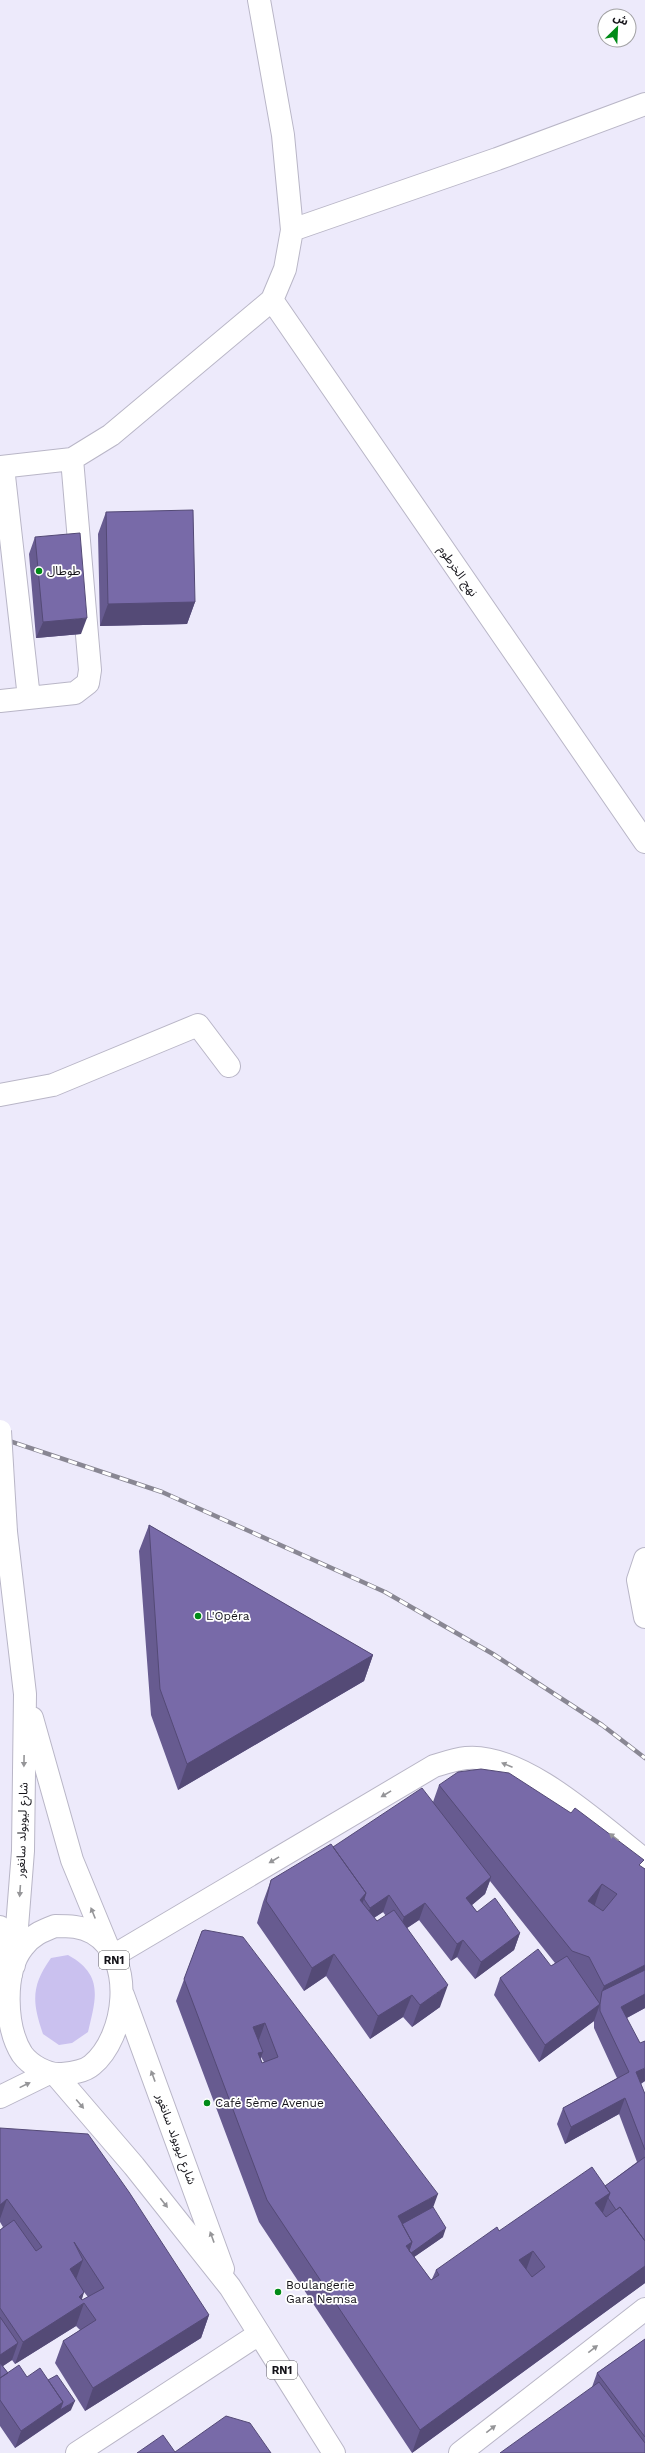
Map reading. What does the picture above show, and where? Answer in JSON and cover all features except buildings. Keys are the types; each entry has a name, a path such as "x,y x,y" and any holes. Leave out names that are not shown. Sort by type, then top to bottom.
{"street":[{"path":"29,698 1,467 72,459 111,435 272,300 285,269 292,230 283,134 259,0"},
{"path":"292,230 497,159 645,104"},
{"name":"نهج الخرطوم","path":"272,300 645,842"},
{"path":"0,701 75,693 88,683 90,670 72,459"},
{"path":"0,1095 53,1085 198,1025 229,1066"},
{"name":"شارع ليوبولد سانغور","path":"0,1431 6,1532 25,1694 23,1851 9,1978 9,2018 22,2054 34,2066 52,2074 134,2166 230,2287 334,2453"},
{"path":"645,1559 638,1580 645,1617"},
{"name":"شارع ليوبولد سانغور","path":"25,1694 72,1860 110,1952 122,1992 230,2287"},
{"path":"110,1952 434,1766 467,1758 504,1762 545,1784 645,1860"},
{"name":"شارع ليوبولد سانغور","path":"9,1978 22,1947 37,1933 55,1926 75,1926 94,1934 110,1952"},
{"path":"0,1927 9,1978"},
{"name":"شارع ليوبولد سانغور","path":"52,2074 74,2073 92,2065 115,2032 121,2012 122,1992"},
{"path":"0,2097 52,2074"},
{"path":"460,2453 645,2309"},
{"path":"77,2453 259,2334"}],"shaded area":[{"path":"68,1955 80,1963 87,1971 92,1979 95,1998 88,2032 72,2043 59,2045 43,2034 35,2003 35,1994 44,1968 51,1958"}],"railway":[{"path":"0,1438 162,1492 385,1592 493,1654 602,1725 645,1758"}],"place":[{"name":"طوطال","path":"39,571"},
{"name":"L'Opéra","path":"198,1616"},
{"name":"Café 5ème Avenue","path":"207,2103"},
{"name":"Boulangerie Gara Nemsa","path":"278,2292"}]}
